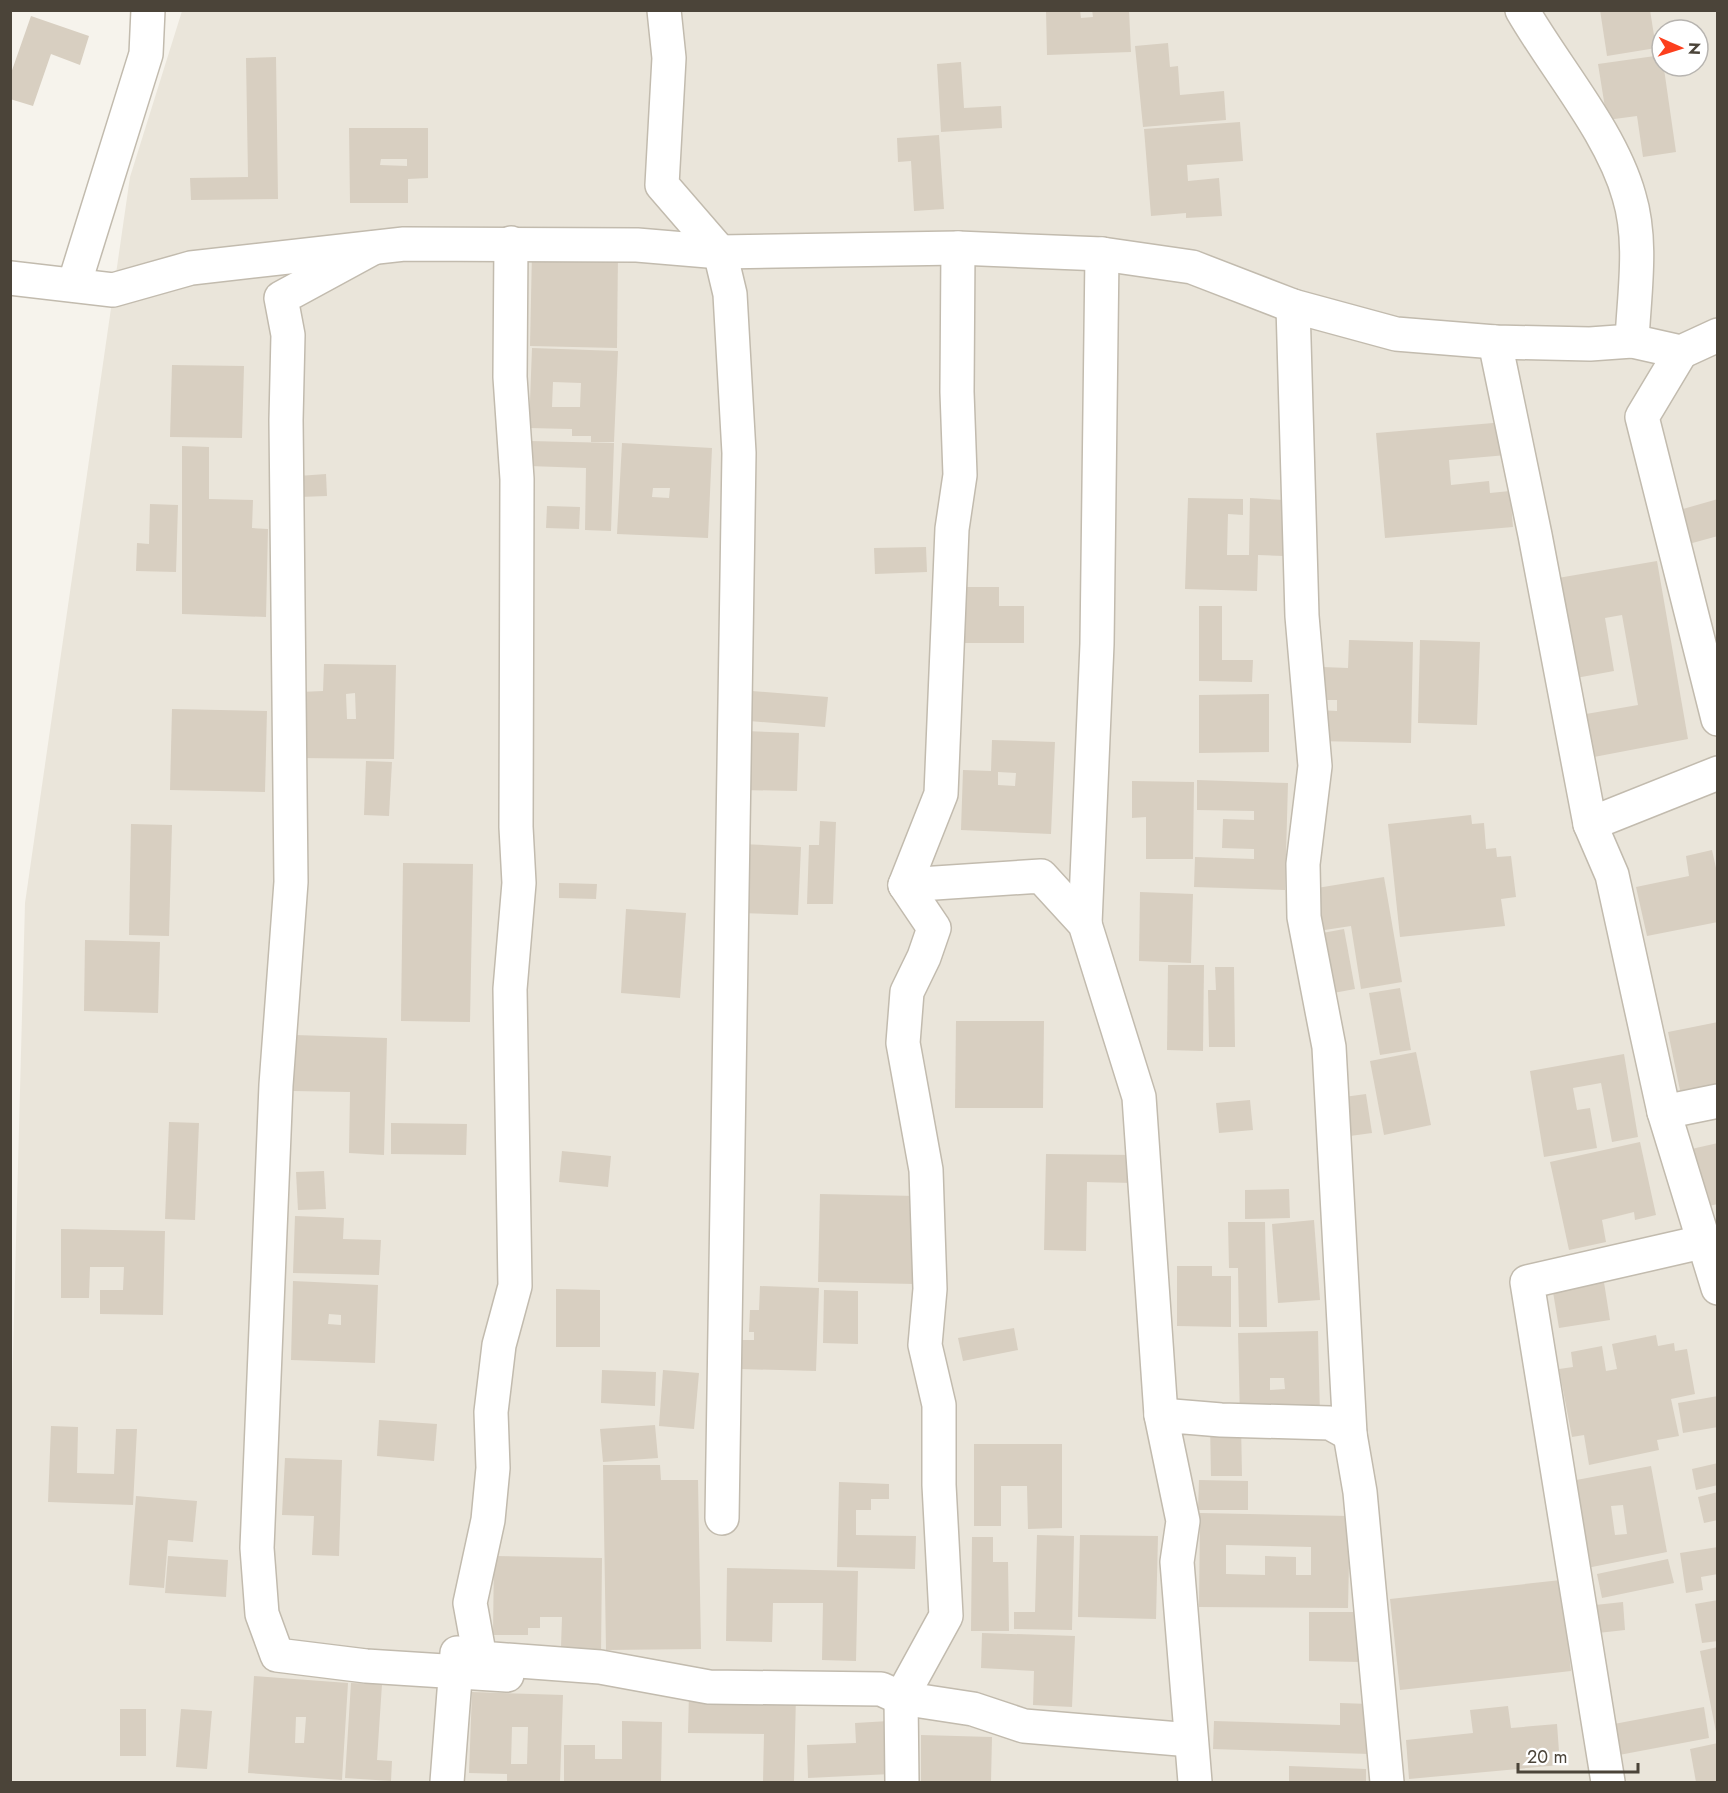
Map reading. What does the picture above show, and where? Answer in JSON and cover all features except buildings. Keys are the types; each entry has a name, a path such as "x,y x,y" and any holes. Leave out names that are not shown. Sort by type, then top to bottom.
{"street":[{"path":"74,285 146,54 148,10"},
{"path":"664,10 669,58 662,185 720,252 730,294 739,453 722,1518"},
{"path":"1522,10 1616,159 1630,197 1637,248 1632,341"},
{"path":"511,243 510,377 518,479 516,826 519,883 510,989 515,1286 499,1345 491,1412 493,1468 488,1520 471,1603 480,1658 600,1667 709,1687 881,1689 901,1698 973,1709 1024,1726 1191,1740"},
{"path":"10,278 113,290 191,268 404,244 637,245 720,252 958,248 1102,255 1192,267 1293,306 1396,334 1495,342 1590,344 1632,341 1681,352"},
{"path":"373,248 281,298 288,335 286,420 291,882 276,1085 257,1548 262,1614 277,1655 366,1666 456,1673 653,1683 682,1682"},
{"path":"906,885 941,794 952,529 960,475 957,392 958,248"},
{"path":"1102,255 1097,644 1085,924 1139,1097 1161,1415 1183,1521 1177,1562 1195,1782"},
{"path":"1293,306 1302,616 1315,766 1303,864 1304,916 1329,1047 1350,1434 1360,1492 1387,1782"},
{"path":"1718,335 1681,352 1642,417 1718,719"},
{"path":"1495,342 1533,524 1590,824 1612,875 1664,1112 1702,1242 1718,1288"},
{"path":"1590,824 1718,773"},
{"path":"906,885 1041,876 1085,924"},
{"path":"902,1782 901,1698 946,1616 939,1485 939,1405 925,1345 930,1289 926,1170 903,1043 907,992 924,957 934,928 906,885"},
{"path":"1664,1112 1718,1101"},
{"path":"1608,1782 1527,1282 1702,1242"},
{"path":"1161,1415 1221,1420 1330,1423 1350,1434"},
{"path":"447,1782 467,1535"}],"shaded area":[{"path":"182,11 1717,11 1717,1782 11,1782 11,1428 25,903 130,177"}]}
